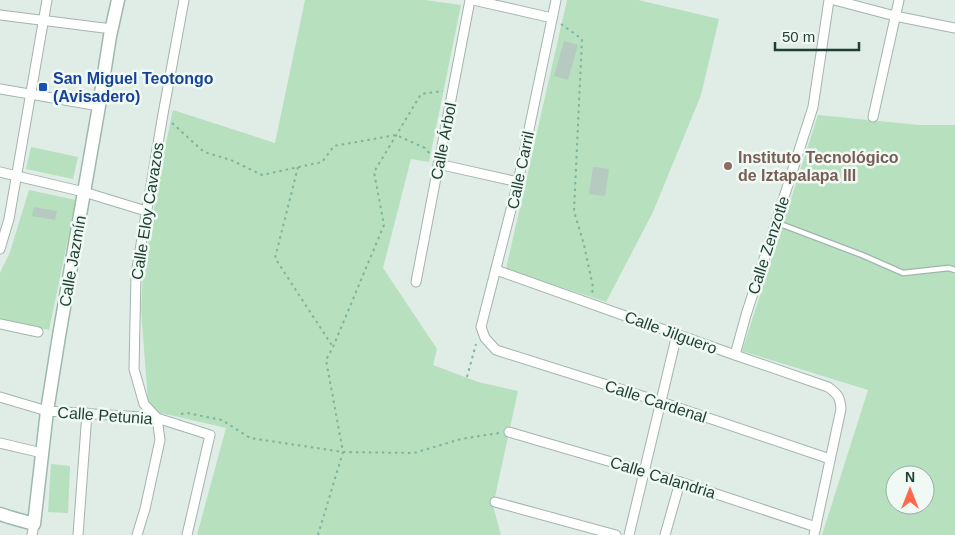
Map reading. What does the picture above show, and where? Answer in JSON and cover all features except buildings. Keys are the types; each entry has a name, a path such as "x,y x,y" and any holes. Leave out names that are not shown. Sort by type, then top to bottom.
{"street":[{"path":"0,249 10,219 47,0"},
{"name":"Calle Jazmín","path":"33,529 47,411 118,0"},
{"name":"Calle Eloy Cavazos","path":"157,418 144,404 134,369 136,274 162,114 184,0"},
{"path":"471,0 552,18"},
{"name":"Calle Árbol","path":"416,282 471,0"},
{"name":"Calle Carril","path":"481,328 518,182 556,0"},
{"name":"Calle Zenzotle","path":"735,355 775,222 813,107 829,0"},
{"path":"834,0 895,16 955,28"},
{"path":"873,117 899,0"},
{"path":"0,15 112,29"},
{"path":"0,89 100,106"},
{"path":"438,164 518,182"},
{"path":"0,172 84,192 146,211"},
{"name":"Calle Jilguero","path":"496,270 828,387 837,393 841,409 830,459"},
{"path":"0,324 38,332"},
{"name":"Calle Cardenal","path":"481,328 485,338 496,350 661,402 830,459"},
{"path":"629,535 677,334"},
{"name":"Calle Petunia","path":"0,397 47,411 157,418 210,435 187,535"},
{"path":"78,535 87,413"},
{"path":"137,535 145,509 160,440 157,418"},
{"name":"Calle Calandria","path":"509,432 680,482 815,531"},
{"path":"0,442 42,453"},
{"path":"815,531 830,459"},
{"path":"665,535 680,482"},
{"path":"495,502 616,535"},
{"path":"0,514 33,529"}],"lane":[{"path":"775,222 903,273 949,268 955,270"}],"path":[{"path":"552,18 582,39 574,211 584,245 593,288 590,304"},
{"path":"318,535 343,452 326,360 384,224 374,172 420,94 453,89"},
{"path":"162,114 204,152 231,160 262,175 322,162 334,146 396,135 425,148 438,164"},
{"path":"298,167 275,258 333,347"},
{"path":"467,377 481,328"},
{"path":"180,415 187,413 222,420 250,438 343,452 414,453 461,439 509,432"}],"green space":[{"path":"305,0 425,0 461,5 429,162 411,159 383,268 437,349 433,365 478,382 518,391 493,506 501,535 197,535 226,428 157,412 148,401 141,309 143,273 162,162 173,110 275,143"},
{"path":"567,0 638,0 719,19 701,95 653,212 606,302 506,269"},
{"path":"818,115 919,125 955,125 955,535 822,535 868,390 742,351"},
{"path":"31,147 78,157 73,179 26,169"},
{"path":"29,190 76,200 49,330 0,320 0,273 10,252"},
{"path":"51,464 70,466 68,513 48,512"}],"place":[{"name":"San Miguel Teotongo (Avisadero)","path":"43,87"},
{"name":"Instituto Tecnológico de Iztapalapa III","path":"728,166"}]}
